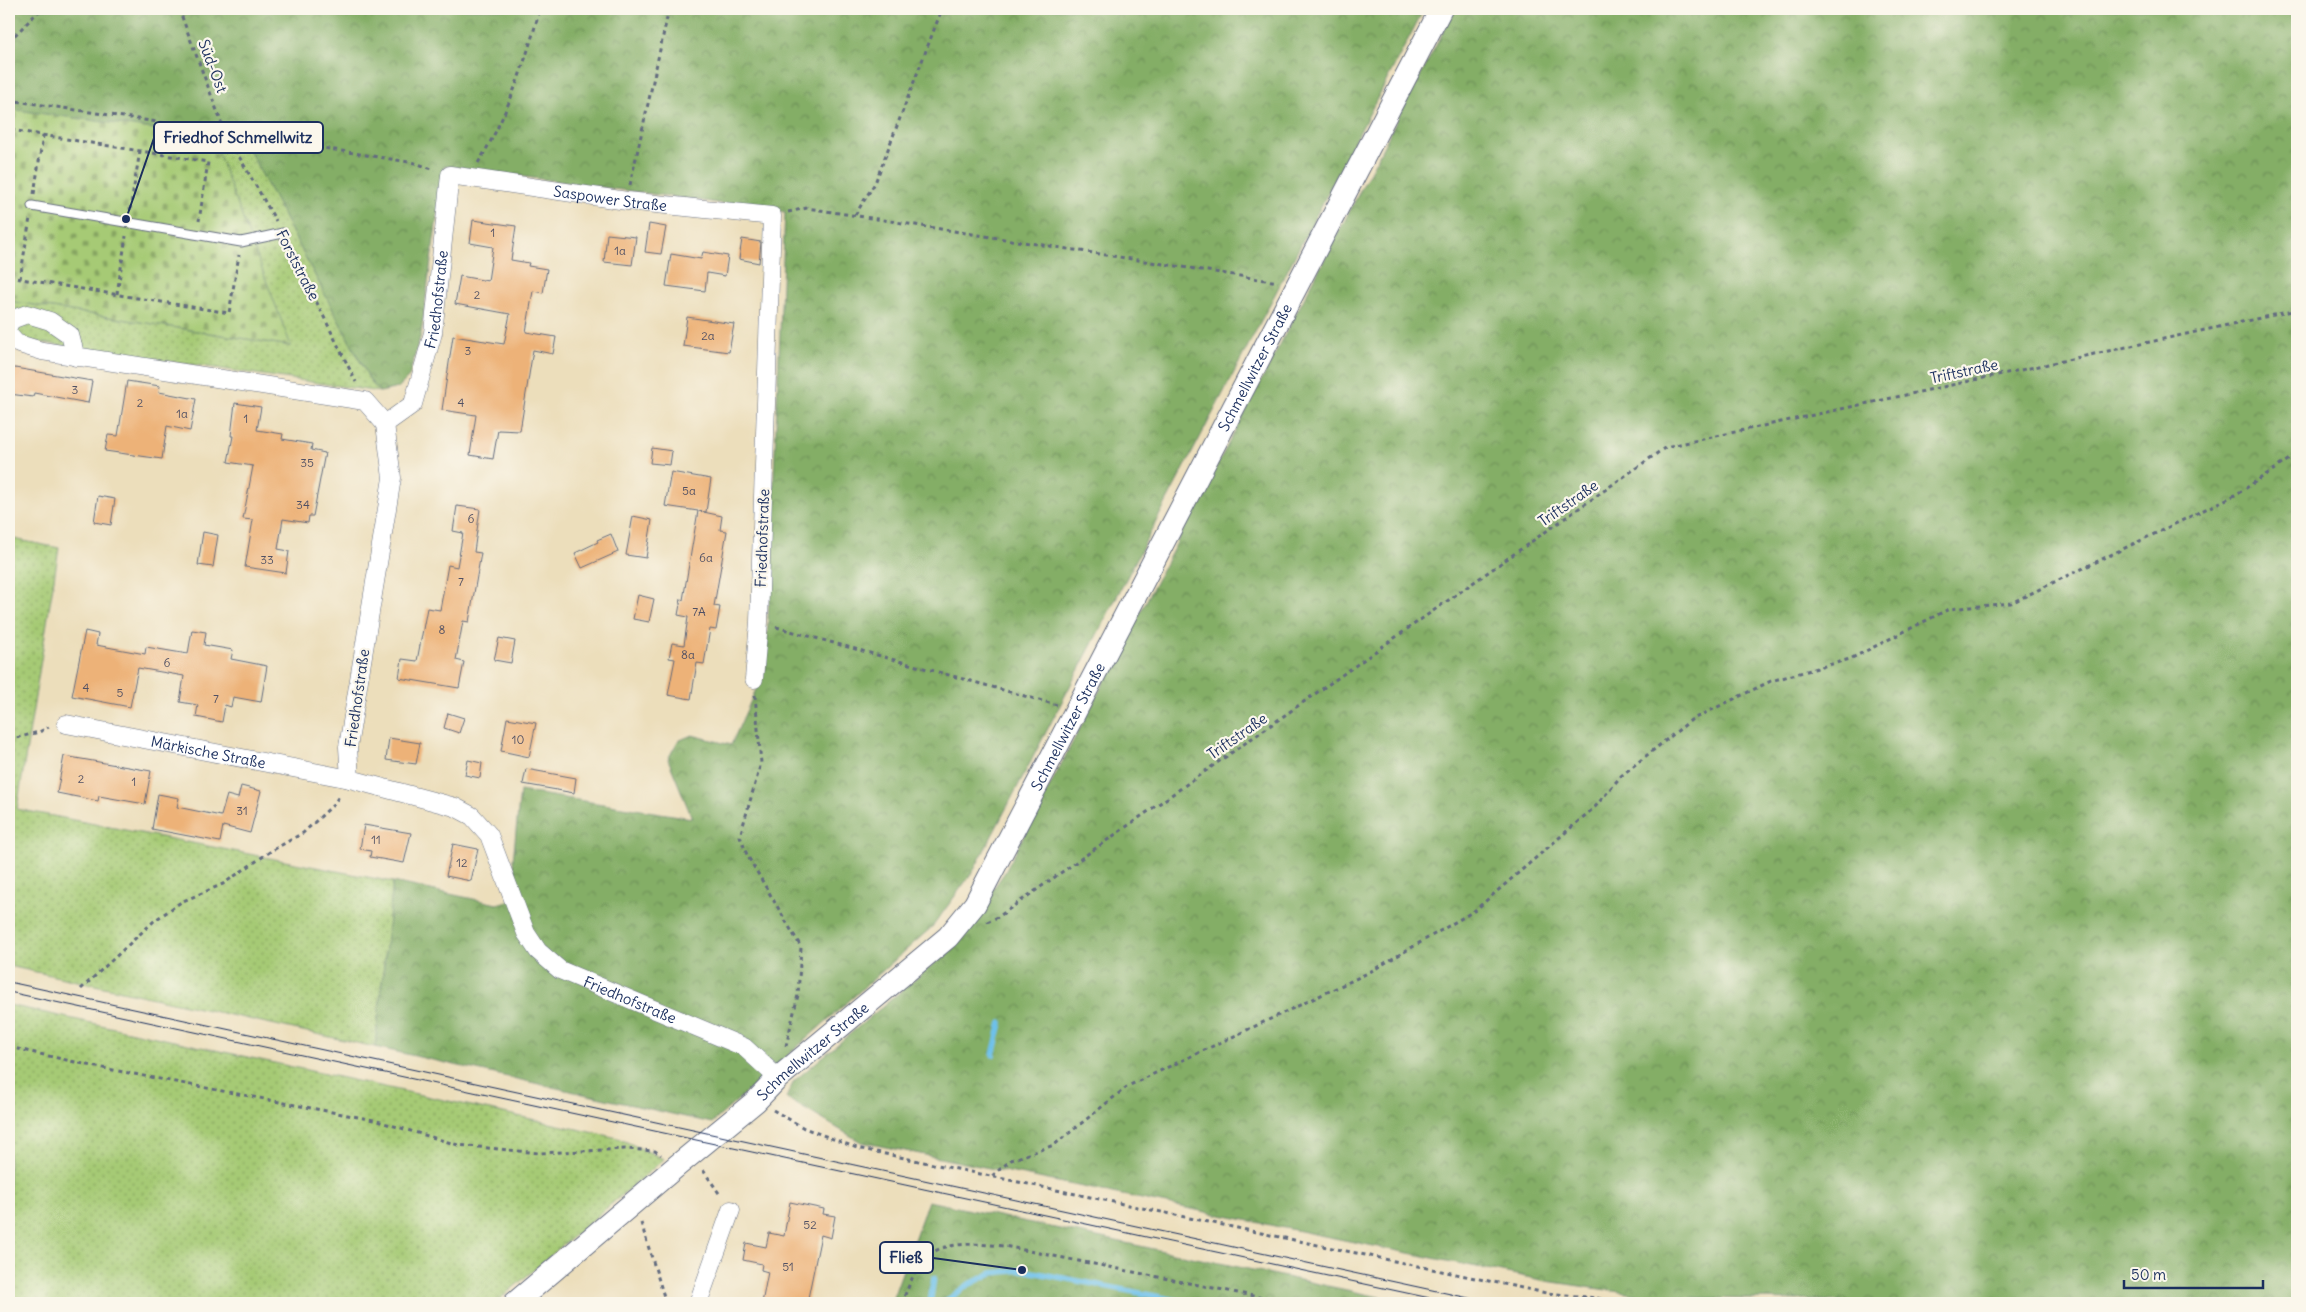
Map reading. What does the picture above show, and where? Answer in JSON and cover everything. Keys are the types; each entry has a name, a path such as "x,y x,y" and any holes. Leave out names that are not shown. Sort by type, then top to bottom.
{"street":[{"name":"Schmellwitzer Straße","path":"515,1303 684,1159 756,1101 778,1078 948,937 975,904 1077,711 1440,9"},
{"name":"Saspower Straße","path":"450,175 627,200 772,216"},
{"name":"Friedhofstraße","path":"450,175 433,333 413,404 384,424 392,478 348,747 350,779 454,807 472,816 489,835 526,933 538,951 560,970 744,1048 778,1078"},
{"name":"Friedhofstraße","path":"754,679 759,622 772,216"},
{"path":"9,325 11,320 27,314 50,321 70,335 76,357"},
{"path":"9,335 16,343 42,351 365,401 384,424"},
{"name":"Märkische Straße","path":"66,724 350,779"},
{"path":"698,1303 731,1210"}],"lane":[{"path":"32,206 241,242 282,233"}],"path":[{"path":"9,41 41,9"},
{"name":"Süd-Ost","path":"178,9 226,132"},
{"path":"469,178 511,102 528,54 540,9"},
{"path":"627,200 669,9"},
{"path":"855,215 875,183 942,9"},
{"path":"9,100 226,132 415,163 450,175"},
{"path":"11,130 208,162 197,234"},
{"name":"Forststraße","path":"226,132 282,233 365,401"},
{"path":"772,216 807,208 1298,285"},
{"path":"9,277 229,313 241,242"},
{"name":"Triftstraße","path":"982,924 998,917 1666,447 2297,310"},
{"path":"992,1176 1011,1160 1054,1145 1128,1086 1368,973 1474,911 1596,807 1621,776 1692,720 1771,681 1850,659 1949,609 2010,603 2237,494 2297,454"},
{"path":"759,622 1077,711"},
{"path":"754,679 761,763 740,836 747,856 801,947 798,995 778,1078"},
{"path":"9,740 39,732 59,722 66,724"},
{"path":"81,988 154,921 181,902 223,884 270,851 303,833 333,805 350,779"},
{"path":"9,1047 97,1067 374,1120 458,1145 539,1153 625,1149 655,1151 684,1159 731,1210"},
{"path":"756,1101 804,1128 857,1148 1546,1293 1597,1298 1613,1303"},
{"path":"637,1200 650,1254 666,1303"},
{"path":"901,1303 923,1259 936,1250 974,1243 1004,1246 1288,1303"}],"green space":[{"path":"9,9 1424,9 974,870 933,926 712,1123 375,1047 393,882 497,904 518,898 513,861 520,791 692,818 668,759 678,741 692,735 731,745 766,667 785,212 444,166 421,334 409,377 398,388 380,392 371,382 247,146 212,137 9,109"},
{"path":"1455,9 2297,9 2297,1303 1843,1303 1842,1301 1654,1297 1546,1281 861,1142 786,1098 794,1081 950,950 1005,872"},
{"path":"9,109 212,137 291,346 9,301"},
{"path":"212,137 247,146 371,382 380,392 9,338 9,301 290,346"},
{"path":"9,538 59,548 17,809 393,882 375,1047 9,966"},
{"path":"9,1005 618,1138 664,1159 495,1303 9,1303"},
{"path":"928,1201 1408,1303 891,1303"}],"building":[{"path":"473,220 516,226 511,260 529,263 528,266 547,269 543,293 533,291 526,332 556,337 553,354 533,350 520,431 498,430 493,459 470,455 476,415 442,410 453,336 504,344 510,314 455,304 460,276 488,281 493,247 470,243"},
{"path":"649,224 666,227 661,254 645,252"},
{"path":"607,234 636,237 632,265 604,262"},
{"path":"742,239 761,242 759,263 739,259"},
{"path":"703,252 728,256 725,276 707,273 705,291 666,286 671,254 701,259"},
{"path":"687,317 734,324 729,352 683,346"},
{"path":"9,367 92,381 88,403 34,393 33,397 9,394"},
{"path":"127,381 160,386 159,392 196,399 190,431 167,426 162,459 105,451 108,435 118,436"},
{"path":"235,403 261,407 257,430 283,434 282,439 312,444 311,450 325,453 313,516 309,516 308,523 283,519 278,549 289,551 286,573 245,567 253,520 243,519 253,466 228,462 233,436 231,436"},
{"path":"652,448 672,451 670,465 650,463"},
{"path":"671,472 711,479 706,512 699,511 722,516 720,530 727,531 714,606 720,607 716,630 710,629 704,664 697,663 691,699 668,695 675,659 669,658 672,643 684,645 688,617 678,615 681,599 683,600 698,511 665,506"},
{"path":"98,496 115,499 111,525 94,522"},
{"path":"457,506 480,509 474,552 481,553 469,622 463,621 456,660 464,662 459,688 399,678 402,659 417,661 427,608 440,610 448,565 457,567 463,533 453,531"},
{"path":"633,516 652,520 646,558 626,555"},
{"path":"203,532 218,535 213,567 198,565"},
{"path":"611,534 618,552 582,568 575,553"},
{"path":"638,595 654,599 649,622 633,619"},
{"path":"192,630 206,632 204,645 233,650 231,659 267,666 261,702 233,697 231,707 225,705 222,722 196,717 198,705 180,702 184,676 138,668 130,707 72,696 85,631 98,634 96,645 145,654 146,647 188,654"},
{"path":"499,638 515,641 511,663 494,660"},
{"path":"448,713 464,718 459,733 444,728"},
{"path":"507,718 536,723 529,757 501,751"},
{"path":"389,738 420,743 416,764 386,760"},
{"path":"64,756 151,771 145,804 99,796 98,801 57,793"},
{"path":"468,760 482,763 480,778 465,775"},
{"path":"526,769 576,778 574,793 523,784"},
{"path":"241,786 261,791 250,833 223,826 220,842 152,829 158,794 179,798 177,807 221,816 227,795 238,798"},
{"path":"364,825 411,833 404,863 370,857 371,851 360,849"},
{"path":"453,844 478,849 471,881 446,876"},
{"path":"790,1202 824,1209 823,1214 835,1216 831,1238 821,1235 807,1303 762,1303 768,1272 761,1270 762,1264 743,1260 746,1243 766,1247 769,1233 784,1236"}],"waterway":[{"path":"993,1055 1001,1023"},
{"path":"943,1303 968,1285 992,1273 1022,1270 1191,1303"},
{"path":"930,1303 934,1278"}],"tram line":[{"path":"9,982 1492,1303"},
{"path":"9,992 1453,1303"}],"place":[{"name":"Friedhof Schmellwitz","path":"126,219"},
{"name":"Fließ","path":"1022,1270"}]}
